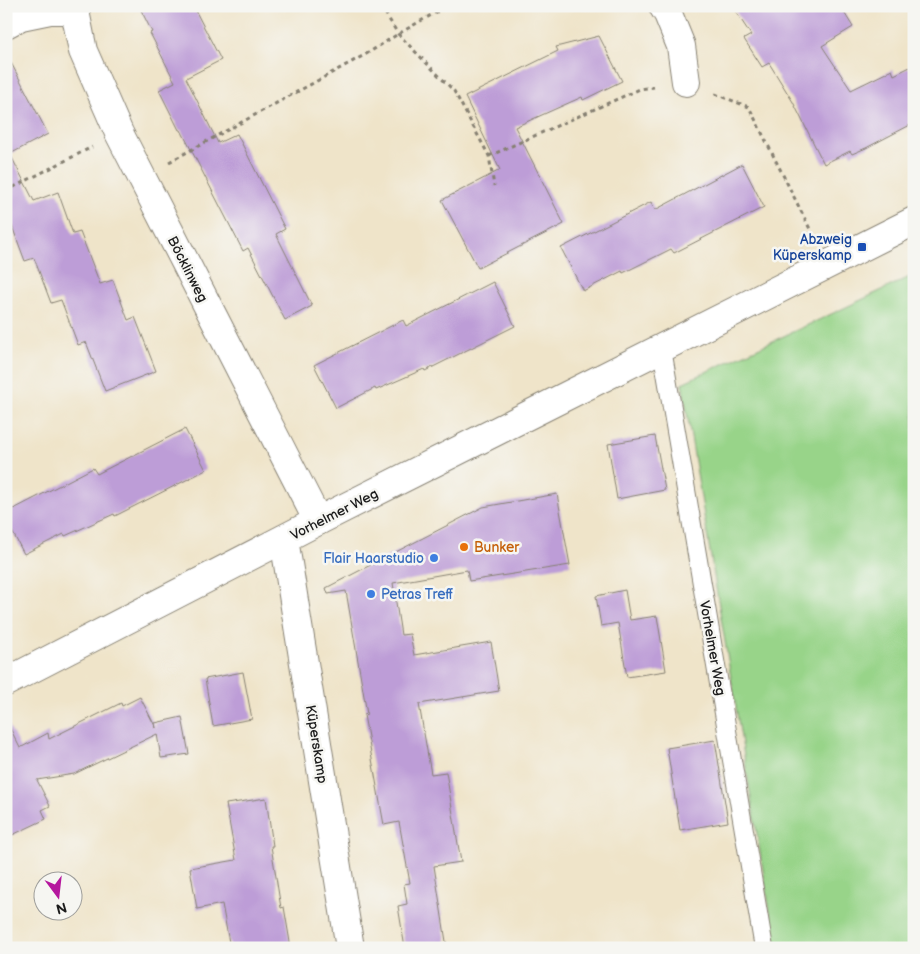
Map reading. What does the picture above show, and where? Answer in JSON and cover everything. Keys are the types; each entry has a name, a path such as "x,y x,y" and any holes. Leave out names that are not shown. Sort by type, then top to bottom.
{"street":[{"path":"663,6 681,46 686,82"},
{"name":"Böcklinweg","path":"6,24 21,16 50,10 74,8 82,51 119,133 318,521"},
{"name":"Vorhelmer Weg","path":"6,682 318,521 914,221"},
{"name":"Küperskamp","path":"284,539 350,948"}],"lane":[{"name":"Vorhelmer Weg","path":"662,348 764,948"}],"path":[{"path":"381,6 398,34 454,91 489,156 494,186"},
{"path":"141,177 351,63 447,6"},
{"path":"489,156 640,89 686,82 749,107 828,264"},
{"path":"6,191 119,133"}],"green space":[{"path":"914,275 914,948 776,948 682,383"}],"building":[{"path":"139,6 193,6 221,60 186,78 218,143 237,134 285,229 276,234 312,306 285,320 248,248 243,251 159,90 175,82 150,33 152,32"},
{"path":"732,6 840,6 853,27 822,46 851,90 892,70 894,75 914,65 914,123 866,148 852,154 850,151 824,164 793,102 769,63 762,67 744,39 751,35"},
{"path":"599,36 622,81 583,100 582,97 515,127 564,224 478,268 442,200 500,170 465,97 558,51 556,47"},
{"path":"6,53 48,134 10,154 34,201 58,192 73,234 80,232 100,284 113,280 128,320 135,317 156,371 105,391 86,342 78,345 61,300 51,303 34,258 25,261 6,210"},
{"path":"742,164 764,207 674,253 671,249 583,291 561,248 651,202 655,210"},
{"path":"493,282 515,326 425,371 424,369 376,390 375,388 336,408 314,365 403,320 406,326"},
{"path":"185,429 206,470 115,516 114,514 65,536 64,534 24,554 6,520 6,513 93,468 97,474"},
{"path":"655,436 665,490 617,499 608,444"},
{"path":"557,494 570,565 469,581 467,570 393,583 401,635 410,634 414,655 491,642 499,691 419,704 431,774 446,772 461,862 434,866 447,948 405,948 398,906 407,904 404,884 410,883 399,822 384,825 364,715 367,714 346,591 328,594 326,588 483,507"},
{"path":"625,590 630,620 657,616 666,671 627,677 618,623 601,626 596,596"},
{"path":"243,672 252,719 213,726 205,679"},
{"path":"140,697 156,728 155,723 182,717 189,754 161,758 157,734 74,774 37,780 50,806 42,810 46,819 6,838 6,720 20,748 48,733 49,739 121,703 122,706"},
{"path":"715,740 728,822 680,830 667,748"},
{"path":"266,798 273,846 271,846 281,908 284,907 291,948 230,948 222,904 197,909 190,868 236,860 226,804"}],"place":[{"name":"Abzweig Küperskamp","path":"862,247"},
{"name":"Bunker","path":"464,547"},
{"name":"Flair Haarstudio","path":"434,558"},
{"name":"Petras Treff","path":"371,594"}]}
